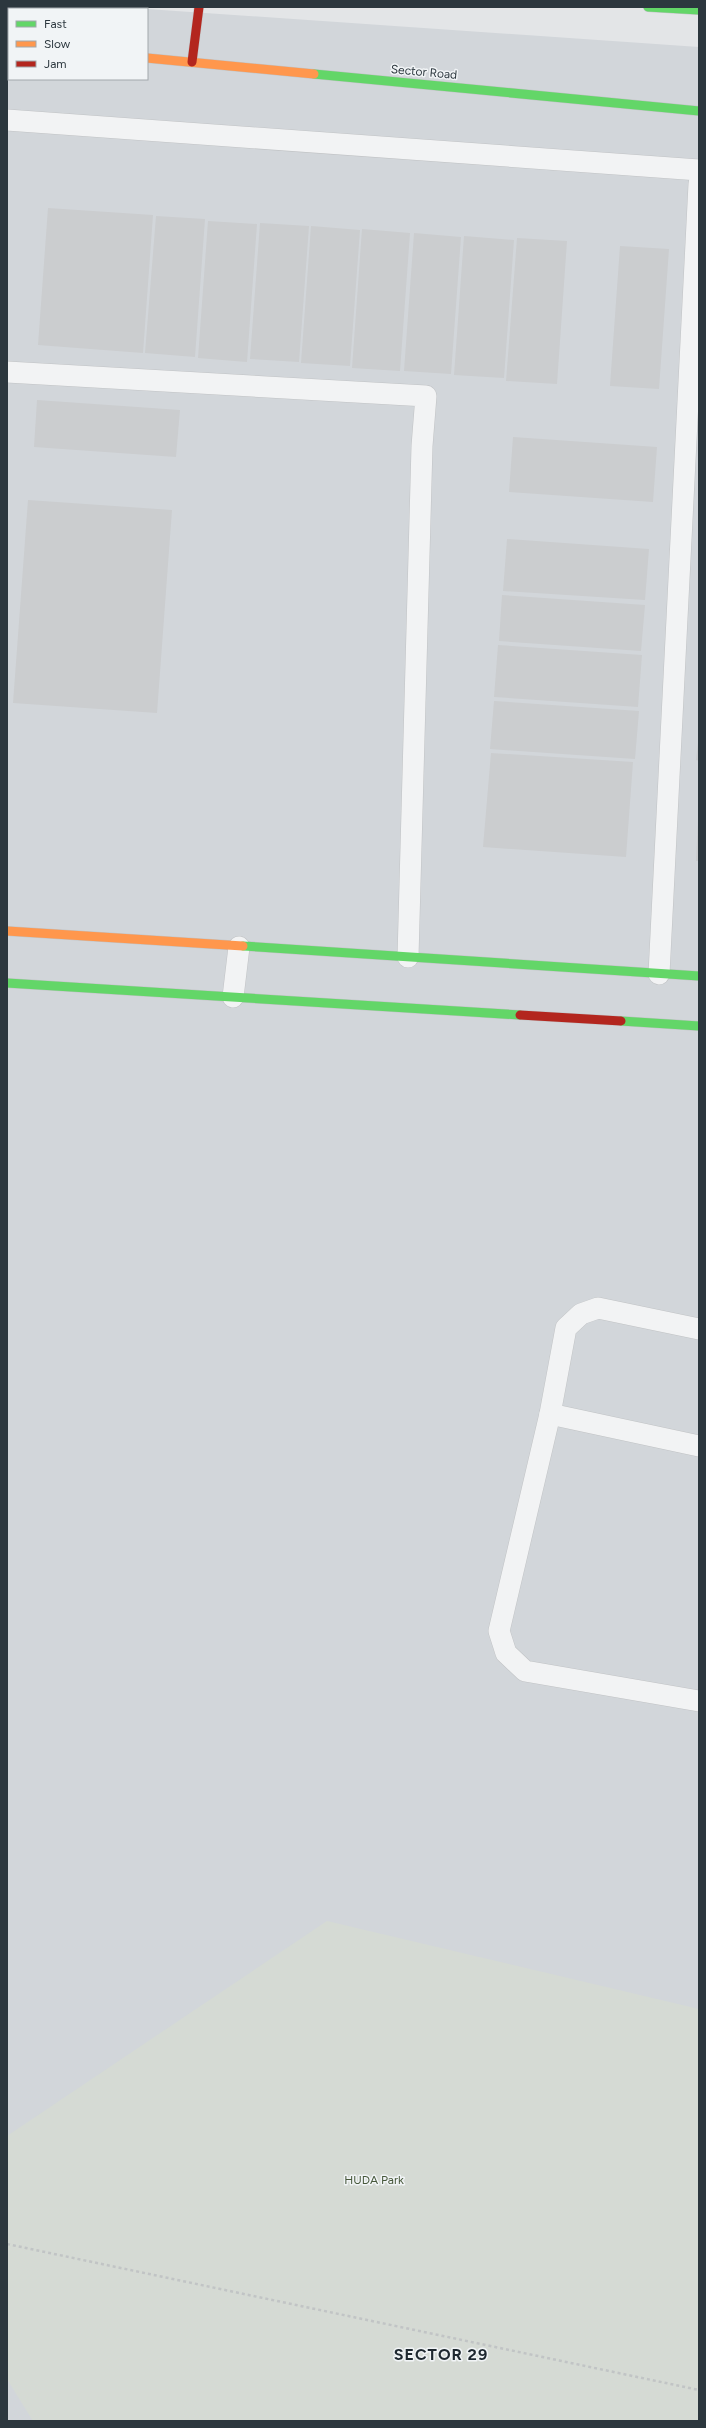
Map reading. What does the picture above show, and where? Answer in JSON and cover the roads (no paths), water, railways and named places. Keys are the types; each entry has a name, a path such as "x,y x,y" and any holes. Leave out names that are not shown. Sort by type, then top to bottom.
{"street":[{"path":"192,62 199,7"},
{"path":"648,7 699,10"},
{"name":"Sector Road","path":"148,58 699,111"},
{"path":"7,931 699,976"},
{"path":"7,983 699,1026"}],"lane":[{"path":"7,120 699,170"},
{"path":"659,974 699,184"},
{"path":"7,372 426,396 422,446 408,957"},
{"path":"233,997 239,947"},
{"path":"699,1329 598,1308 581,1314 566,1328 550,1414 499,1631 506,1654 525,1671 699,1701"},
{"path":"550,1414 699,1446"}],"district":[{"name":"SECTOR 29","path":"441,2354"}],"park label":[{"name":"HUDA Park","path":"374,2180"}]}
